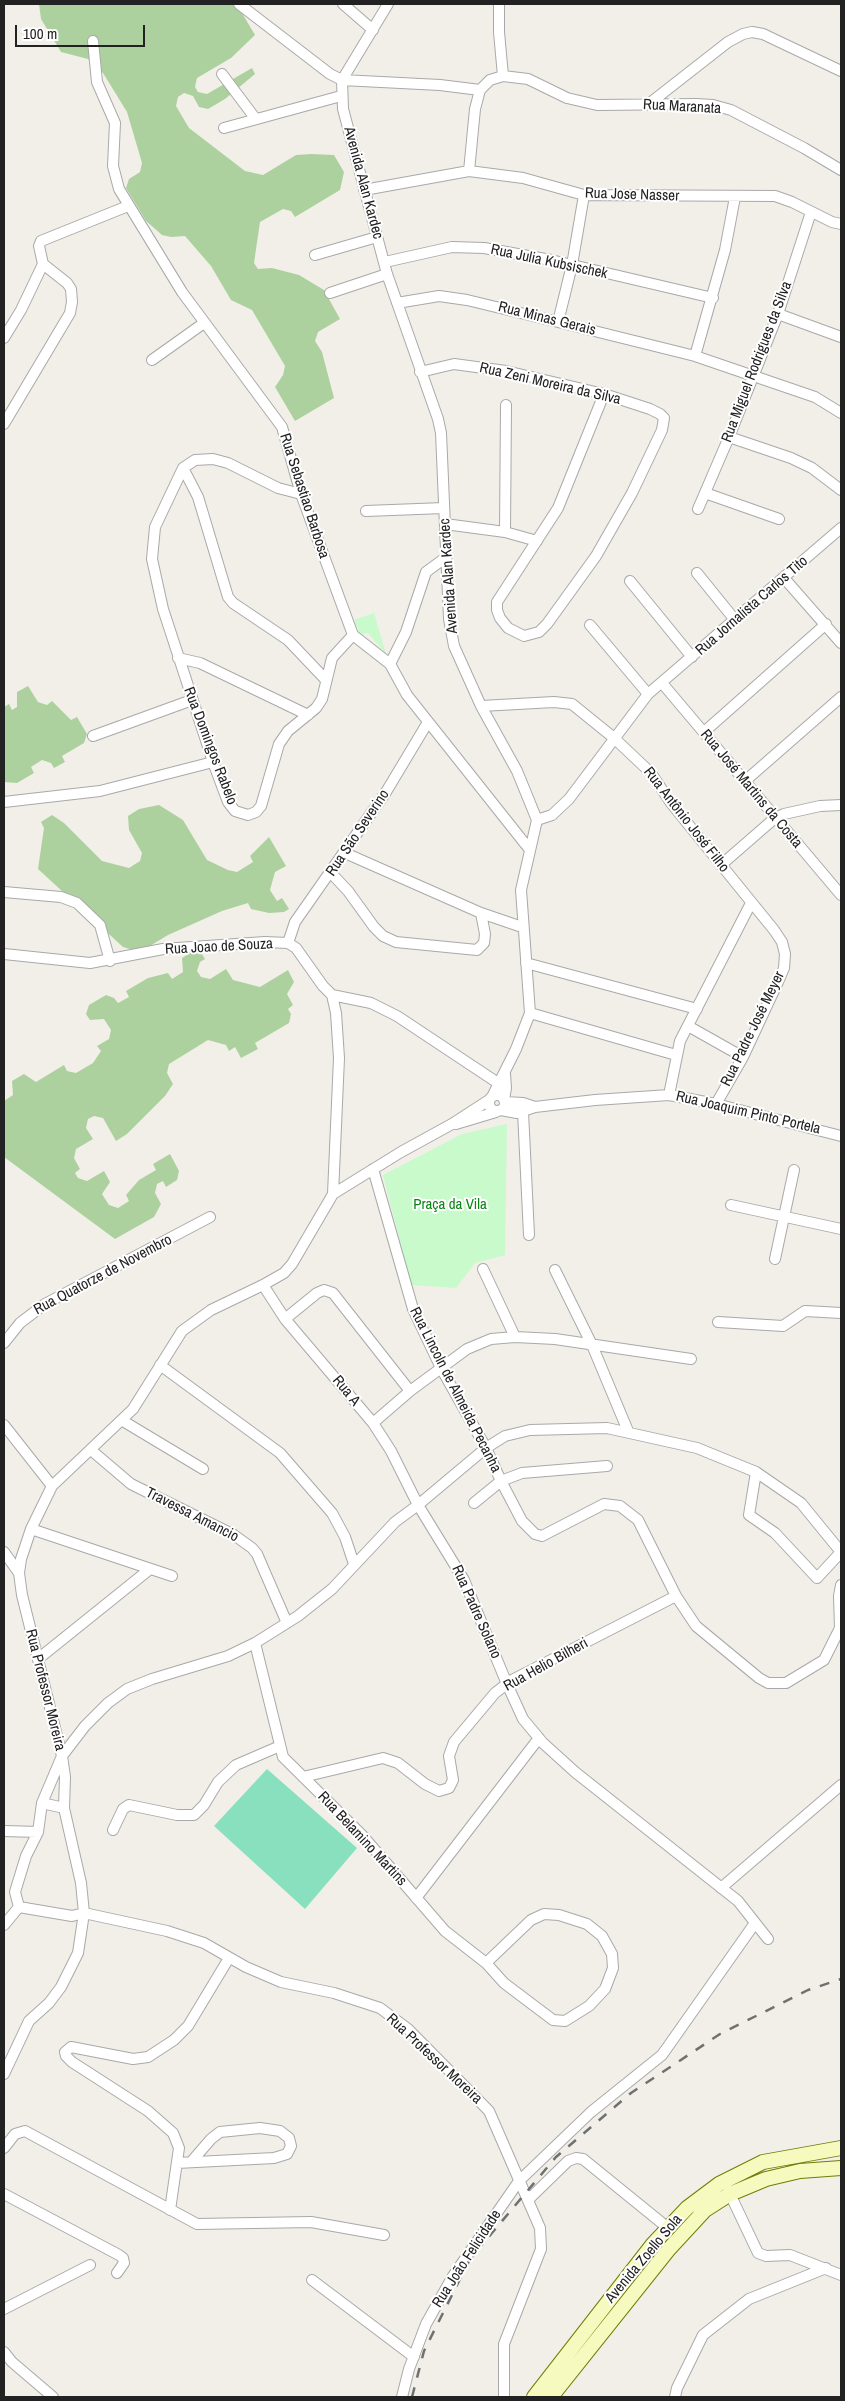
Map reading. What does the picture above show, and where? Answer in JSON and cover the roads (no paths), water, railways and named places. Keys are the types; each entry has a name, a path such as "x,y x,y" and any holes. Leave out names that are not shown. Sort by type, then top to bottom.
{"main road":[{"name":"Avenida Zoello Sola","path":"534,2397 653,2244 686,2208 719,2184 762,2162 841,2148"},
{"name":"Avenida Zoello Sola","path":"551,2397 669,2249 705,2210 730,2194 766,2179 841,2168"}],"street":[{"path":"239,4 322,68 342,80 440,85 480,90"},
{"path":"343,4 373,30"},
{"path":"342,80 388,4"},
{"path":"469,171 475,109 480,90 490,80 503,76 499,4"},
{"path":"650,103 728,42 743,34 752,32 763,34 841,72"},
{"name":"Rua Sebastiao Barbosa","path":"93,41 97,82 114,123 113,166 119,189 128,206 204,323 282,427 301,494 353,634"},
{"path":"222,74 255,118"},
{"name":"Rua Maranata","path":"503,76 528,79 566,98 597,106 650,103 713,105 731,110 841,170"},
{"name":"Avenida Alan Kardec","path":"342,80 341,96 387,274 420,372 432,401 441,433 449,618 454,646 481,706 517,771 537,820"},
{"path":"224,128 341,96"},
{"name":"Rua Jose Nasser","path":"364,190 469,171 522,178 584,195 775,196 792,202 832,222 841,224"},
{"path":"558,322 572,265 584,195"},
{"path":"695,356 713,298 727,242 735,197"},
{"path":"4,338 21,310 43,264 39,246 42,241 128,206"},
{"name":"Rua Miguel Rodrigues da Silva","path":"698,509 778,314 811,212"},
{"path":"315,255 377,237"},
{"name":"Rua Julia Kubsischek","path":"385,262 452,247 468,246 572,265 713,298"},
{"path":"4,424 70,313 72,302 71,289 67,283 43,264"},
{"path":"330,293 387,274"},
{"name":"Rua Minas Gerais","path":"397,303 439,296 467,300 558,322 695,356 815,397 841,413"},
{"path":"778,314 841,337"},
{"path":"152,360 204,323"},
{"name":"Rua Zeni Moreira da Silva","path":"420,372 454,364 506,370 604,394 650,409 664,418 662,430 610,534 548,624 539,632 524,636 508,628 500,618 497,602 536,541"},
{"path":"445,524 505,532 536,541 558,508 604,394"},
{"path":"505,532 506,405"},
{"path":"729,437 791,458 812,468 841,490"},
{"path":"301,494 278,488 228,463 204,458 186,465 198,497 228,597 288,640 326,680"},
{"name":"Rua Domingos Rabelo","path":"186,465 155,527 152,560 163,609 178,658 213,762 228,802 235,811 248,815 256,812 261,806 279,744 288,730 308,715 322,699 332,658 353,634"},
{"path":"705,493 779,520"},
{"path":"366,512 444,508"},
{"name":"Rua Jornalista Carlos Tito","path":"537,820 552,815 560,809 648,694 841,528"},
{"path":"390,664 406,632 426,572 446,558"},
{"path":"697,573 735,620"},
{"path":"784,578 841,643"},
{"path":"630,581 692,657"},
{"path":"704,732 826,624"},
{"path":"590,625 648,694"},
{"path":"353,634 390,664 407,695 530,850"},
{"path":"178,658 200,663 308,715"},
{"name":"Rua José Martins da Costa","path":"662,683 841,895"},
{"path":"745,781 841,697"},
{"path":"93,736 192,700"},
{"name":"Rua Antônio José Filho","path":"481,706 569,702 614,738 651,773 671,803 751,903"},
{"name":"Rua São Severino","path":"288,943 295,922 386,792 428,722"},
{"path":"4,802 100,792 213,762"},
{"path":"721,864 775,818 793,811 841,805"},
{"path":"502,1106 490,1108 491,1098 498,1083 505,1074 526,1028 530,1013 522,927 521,890 537,820"},
{"path":"345,853 481,913 522,927"},
{"path":"331,873 348,891 374,927 383,936 396,942 477,950 484,943 485,934 481,913"},
{"path":"4,892 61,897 78,904 100,924 110,961"},
{"path":"669,1095 676,1055 688,1026 751,903"},
{"name":"Rua Padre José Meyer","path":"716,1104 743,1056 784,968 785,954 782,942 751,903"},
{"name":"Rua Joao de Souza","path":"4,954 90,964 163,949 265,942 288,943 301,953 323,986 332,995"},
{"path":"526,963 696,1008"},
{"path":"333,1194 339,1058 337,1026 332,995 371,1003 397,1016 498,1083"},
{"path":"530,1013 676,1055"},
{"path":"688,1026 743,1056"},
{"path":"502,1106 506,1088 505,1074"},
{"path":"491,1098 498,1095 502,1106"},
{"name":"Rua Joaquim Pinto Portela","path":"502,1106 512,1113 523,1112 535,1107 595,1100 669,1095 716,1104 841,1136"},
{"name":"Rua Professor Moreira","path":"491,1098 452,1124 333,1194 292,1264 284,1273 211,1310 192,1322 174,1341 143,1394 123,1421 52,1486 31,1529 21,1559 19,1574 22,1595 62,1756 65,1777 64,1808 81,1883 84,1913 167,1930 204,1944 246,1968 281,1982 334,1993 380,2008 408,2030 489,2111 540,2228 541,2249 504,2344 504,2397"},
{"name":"Rua Joaquim Pinto Portela","path":"502,1106 523,1103 535,1107"},
{"name":"Rua Professor Moreira","path":"452,1124 502,1106"},
{"path":"523,1112 529,1235"},
{"name":"Rua Lincoln de Almeida Pecanha","path":"373,1169 413,1309 441,1368 486,1448 522,1521 539,1536 604,1504 620,1506 638,1520 676,1596"},
{"path":"775,1259 794,1170"},
{"path":"731,1204 841,1229"},
{"name":"Rua Quatorze de Novembro","path":"4,1343 20,1323 45,1304 210,1217"},
{"path":"483,1269 515,1337"},
{"path":"555,1270 592,1345 628,1431"},
{"name":"Rua A","path":"263,1285 285,1319 373,1423 391,1451 418,1505"},
{"path":"285,1319 317,1292 324,1290 333,1293 410,1392"},
{"path":"718,1322 784,1326 805,1311 841,1313"},
{"path":"373,1423 467,1348 491,1339 515,1337 555,1339 691,1359"},
{"path":"160,1365 280,1453 332,1512 340,1526 354,1564"},
{"path":"123,1421 203,1469"},
{"path":"4,1425 52,1486"},
{"path":"19,1907 15,1892 26,1856 38,1832 42,1803 62,1756 85,1726 108,1703 127,1690 152,1679 200,1666 255,1643 287,1623 332,1589 395,1522 486,1448 505,1436 530,1430 588,1427 628,1431 697,1448 756,1472 802,1503 837,1537 841,1552 817,1578 775,1533 749,1515 756,1472"},
{"name":"Travessa Amancio","path":"91,1450 131,1484 234,1535 252,1548 257,1554 287,1623"},
{"path":"474,1502 501,1481 531,1472 607,1466"},
{"name":"Rua Padre Solano","path":"418,1505 464,1580 523,1719 539,1738 575,1772 738,1901 768,1939"},
{"path":"31,1529 172,1576"},
{"path":"4,1552 19,1574"},
{"path":"38,1659 150,1569"},
{"path":"676,1596 696,1626 759,1678 768,1683 786,1683 824,1660 832,1646 840,1628 839,1596 841,1585"},
{"name":"Rua Helio Bilheri","path":"303,1777 383,1758 398,1763 425,1784 439,1790 449,1788 453,1780 449,1756 457,1737 495,1693 507,1684 676,1596"},
{"name":"Rua Belamino Martins","path":"255,1643 283,1757 362,1835 445,1931 486,1963"},
{"path":"416,1898 539,1738"},
{"path":"113,1830 124,1809 129,1805 185,1816 194,1815 204,1805 218,1782 236,1765 280,1746"},
{"path":"721,1888 841,1785"},
{"path":"42,1803 64,1808"},
{"path":"4,1831 38,1832"},
{"path":"4,2074 8,2055 29,2021 49,2003 61,1987 78,1954 84,1913 72,1916 19,1907"},
{"path":"4,1925 19,1907"},
{"path":"544,1914 559,1915 587,1924 602,1936 612,1954 613,1968 605,1989 589,2006 565,2021 553,2020 504,1983 486,1963 531,1920 544,1914"},
{"name":"Rua João Felicidade","path":"402,2397 426,2324 453,2276 519,2181 591,2112 662,2055 755,1923"},
{"path":"170,2210 179,2148 173,2134 148,2111 72,2062 65,2052 71,2047 133,2059 148,2058 174,2040 188,2026 230,1958"},
{"path":"178,2163 274,2158 287,2154 291,2146 289,2138 280,2131 260,2128 220,2132 211,2139 192,2161"},
{"path":"4,2148 14,2134 25,2131 197,2224 311,2222 384,2235"},
{"path":"528,2200 568,2161 576,2158 583,2159 668,2228"},
{"path":"4,2194 119,2255 124,2263 117,2273"},
{"path":"730,2194 758,2253 766,2256 790,2255 841,2275"},
{"path":"4,2309 90,2265"},
{"path":"675,2397 677,2388 703,2335 748,2299 826,2268"},
{"path":"312,2280 414,2356"},
{"path":"4,2298 17,2302"},
{"path":"4,2352 12,2362 54,2397"}],"railway":[{"path":"412,2397 424,2351 470,2259 556,2157 631,2093 720,2034 808,1990 841,1979"}],"park label":[{"name":"Praça da Vila","path":"450,1205"}]}
